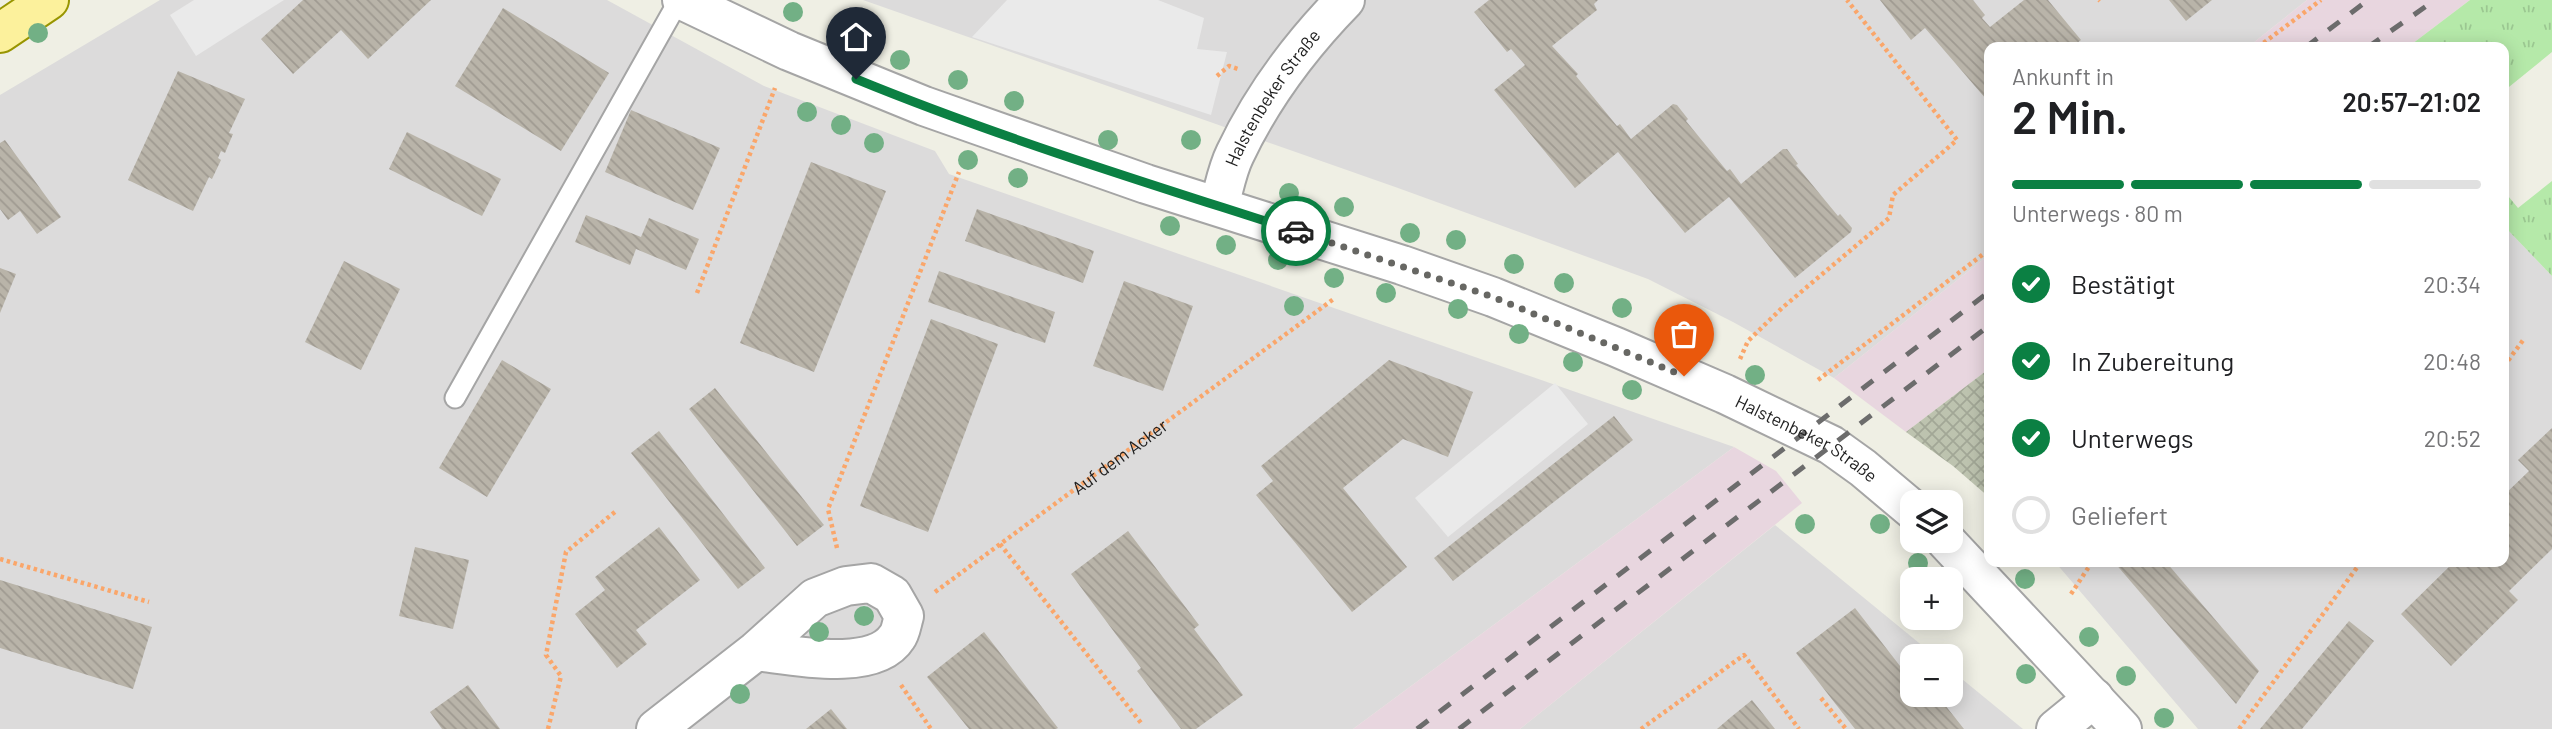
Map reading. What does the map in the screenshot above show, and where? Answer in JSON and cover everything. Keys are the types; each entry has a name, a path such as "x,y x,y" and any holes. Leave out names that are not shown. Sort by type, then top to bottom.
{"main road":[{"path":"0,33 49,0"}],"street":[{"name":"Halstenbeker Straße","path":"681,0 789,51 995,133 1493,297 1725,394 1830,445 1900,498"},
{"name":"Halstenbeker Straße","path":"1219,206 1234,156 1275,83 1319,26 1345,0"},
{"path":"1957,553 2122,729"},
{"path":"656,729 756,651 815,598 846,586 871,583 891,595 904,616 897,637 879,653 855,659 756,651"},
{"path":"2056,729 2094,698"}],"lane":[{"path":"455,398 681,0"}],"path":[{"path":"1725,394 1748,341 1782,308 1889,218 1893,195 1957,140 1847,0"},
{"path":"2265,42 2321,0"},
{"path":"697,293 789,51"},
{"path":"846,586 828,509 959,172"},
{"path":"1818,380 1984,254"},
{"name":"Auf dem Acker","path":"904,616 1335,298"},
{"path":"2509,359 2524,339"},
{"path":"548,729 561,676 546,655 566,552 617,511"},
{"path":"1000,544 1141,723"},
{"path":"0,559 149,602"},
{"path":"2071,594 2089,567"},
{"path":"2239,729 2357,567"},
{"path":"879,653 931,729"},
{"path":"1641,729 1744,655 1799,729"},
{"path":"1821,698 1846,729"}],"shaded area":[{"path":"160,0 607,0 764,86 935,151 949,174 1734,447 1353,729 0,729 0,95"},
{"path":"194,0 284,0 196,56 170,15"},
{"path":"863,0 2307,0 2254,42 1984,42 1984,259 1834,378 1648,279"},
{"path":"1007,0 1158,0 1204,18 1197,49 1227,52 1211,115 972,37"},
{"path":"2307,0 2470,0 2415,42 2254,42"},
{"path":"2509,231 2552,276 2552,729 2198,729 2059,567 2509,567"},
{"path":"1984,259 1984,373 1906,432 1834,378"},
{"path":"1984,373 1984,493 1953,466 1906,432"},
{"path":"1555,383 1588,424 1448,537 1415,498"},
{"path":"1734,447 1776,471 1802,503 1520,729 1353,729"},
{"path":"1775,525 1920,644 1900,644 1900,707 1963,707 1963,680 2023,729 1520,729"}],"green space":[{"path":"2470,0 2552,0 2552,52 2509,87 2509,42 2415,42"},
{"path":"2552,181 2552,276 2509,231 2509,197 2518,208"}],"building":[{"path":"303,0 431,0 368,59 341,30 293,74 261,39"},
{"path":"1489,0 1598,0 1594,4 1597,10 1552,46 1578,74 1576,76 1617,126 1620,124 1631,139 1673,104 1677,105 1688,119 1686,121 1741,184 1783,149 1787,149 1798,164 1796,165 1838,216 1840,214 1852,228 1851,232 1795,278 1729,197 1685,233 1618,152 1575,188 1494,90 1525,65 1511,49 1507,52 1474,12"},
{"path":"1880,0 1973,0 1985,15 1982,18 1990,27 2024,0 2048,0 2081,40 1984,42 1984,97 1925,28 1911,40"},
{"path":"2169,0 2212,0 2186,21"},
{"path":"503,8 609,73 561,151 455,86"},
{"path":"178,71 245,99 229,133 233,134 225,153 221,151 218,158 221,160 212,179 209,177 193,211 128,180"},
{"path":"631,110 720,148 693,210 605,172"},
{"path":"407,132 501,179 482,216 389,169"},
{"path":"5,140 61,217 37,234 20,211 8,220 0,209 0,143"},
{"path":"811,162 886,191 814,372 740,343"},
{"path":"977,209 1094,251 1083,283 965,241"},
{"path":"586,215 641,237 649,218 699,239 686,270 636,249 630,265 575,242"},
{"path":"344,261 400,289 361,370 305,342"},
{"path":"0,268 16,274 0,313"},
{"path":"939,271 1055,312 1045,343 928,302"},
{"path":"1124,281 1193,306 1163,391 1093,366"},
{"path":"931,319 998,344 928,532 860,506"},
{"path":"502,360 551,389 487,497 439,468"},
{"path":"1389,360 1473,392 1448,457 1403,439 1343,488 1407,567 1352,612 1256,495 1273,481 1261,466"},
{"path":"715,388 824,525 797,546 689,409"},
{"path":"1614,416 1633,440 1453,581 1434,558"},
{"path":"2552,428 2552,549 2509,591 2518,600 2451,666 2401,614 2449,567 2509,567 2509,490 2529,471 2518,460"},
{"path":"659,431 765,568 738,589 631,453"},
{"path":"659,527 700,580 636,630 647,644 617,668 575,614 605,590 595,577"},
{"path":"1128,531 1199,625 1194,629 1243,695 1196,729 1181,729 1137,671 1141,668 1071,574"},
{"path":"415,547 469,560 453,629 399,616"},
{"path":"2118,567 2170,567 2259,671 2236,704"},
{"path":"0,580 152,627 133,689 0,648"},
{"path":"1855,608 1900,666 1900,707 1947,707 1964,729 1855,729 1796,653"},
{"path":"2349,621 2374,641 2302,729 2260,729"},
{"path":"984,632 1058,728 969,729 927,677"},
{"path":"468,685 500,729 442,729 430,712"},
{"path":"1752,700 1775,729 1717,729 1731,717"},
{"path":"831,709 847,729 806,729"}],"railway":[{"path":"2313,42 2368,0"},
{"path":"2375,42 2435,0"},
{"path":"1417,729 1984,296"},
{"path":"1459,729 1984,330"}],"way so far":[{"path":"1296,231 1493,297 1684,376"}],"route":[{"path":"856,79 995,133 1296,231"}]}
